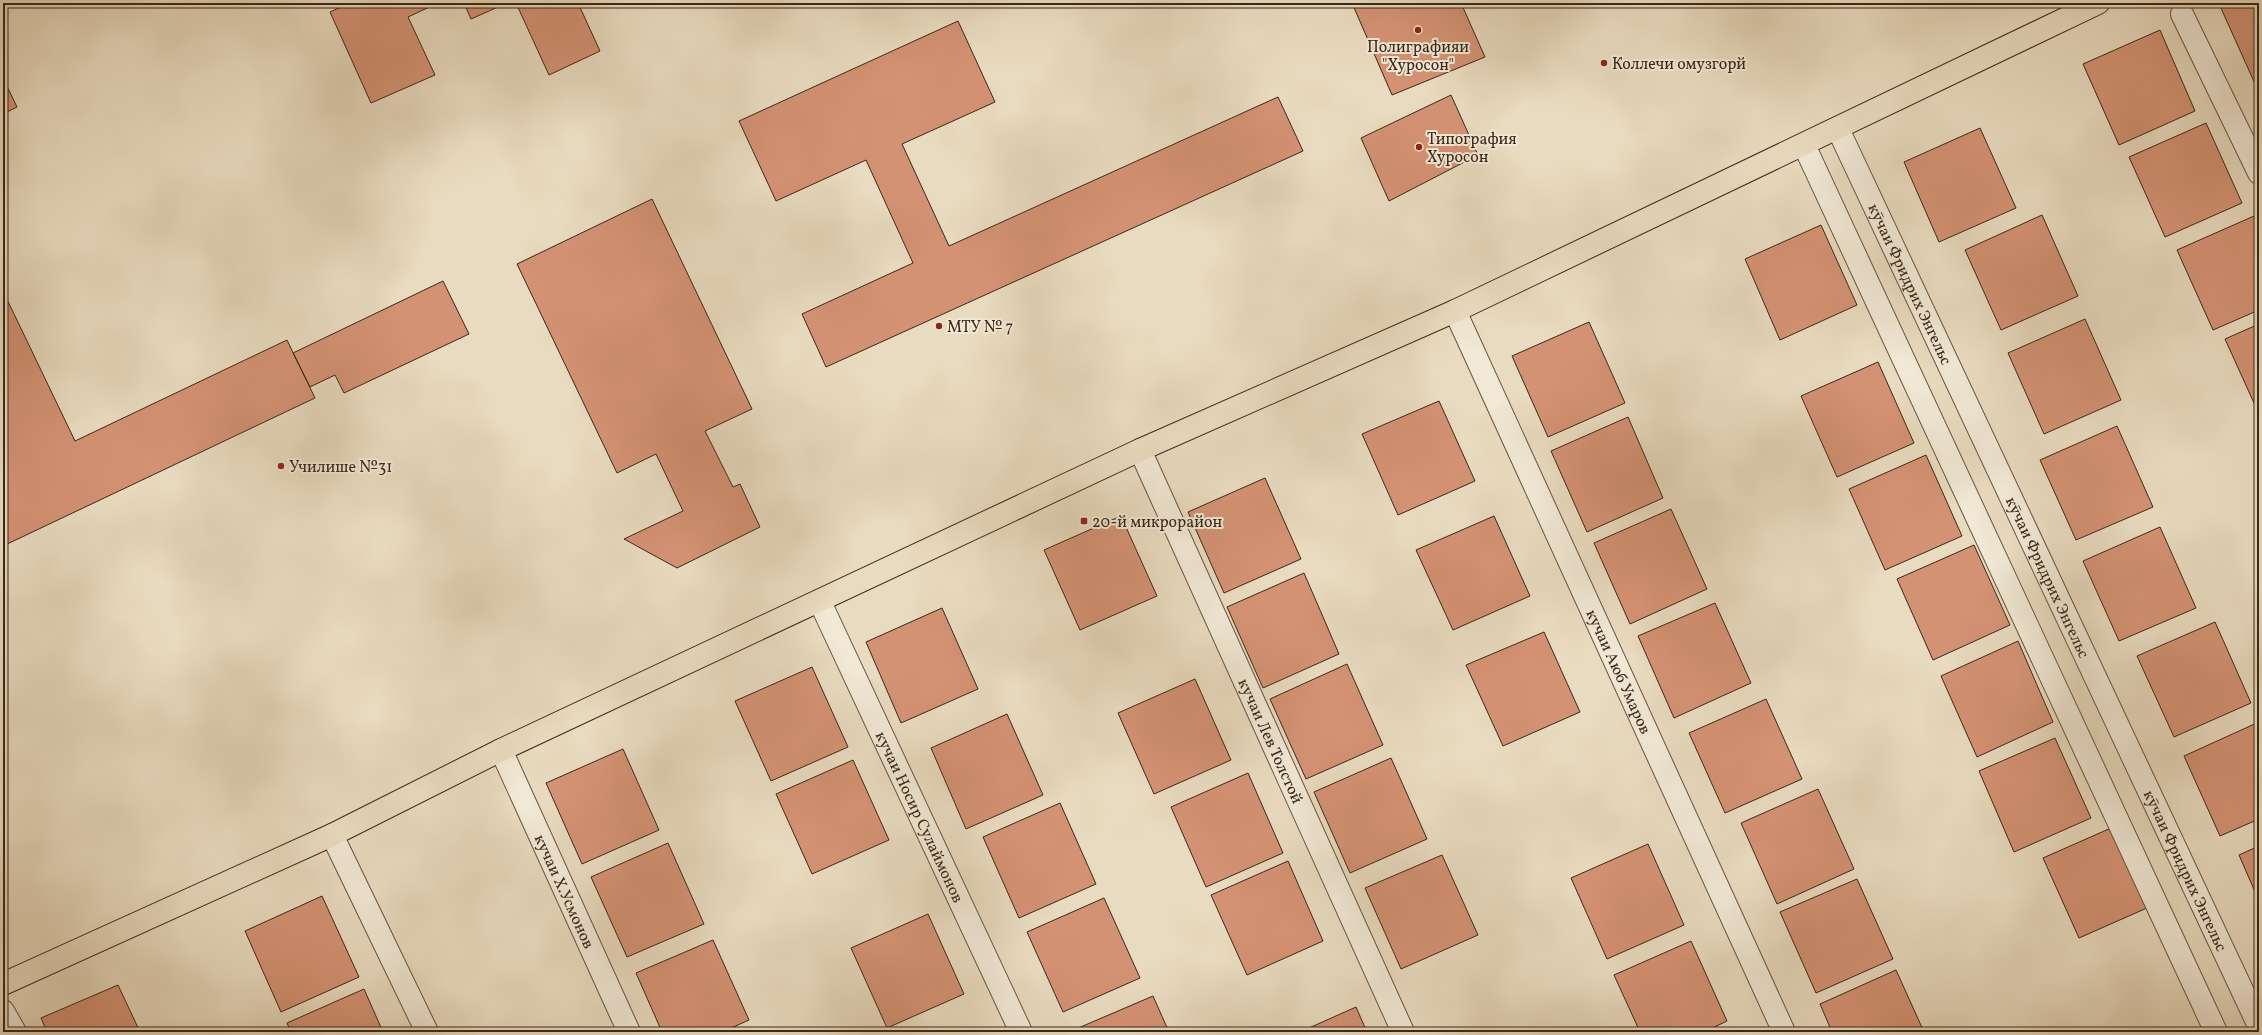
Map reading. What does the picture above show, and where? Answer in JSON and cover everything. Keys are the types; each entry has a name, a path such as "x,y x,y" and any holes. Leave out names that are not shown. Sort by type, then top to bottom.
{"main road":[{"path":"3,984 332,835 501,750 820,602 1140,450 1454,311 1838,129 2098,3"}],"street":[{"path":"2182,14 2259,173"},
{"name":"кӯчаи Фридрих Энгельс","path":"1838,129 2259,1026"},
{"path":"1804,145 2216,1032"},
{"name":"кучаи Аюб Умаров","path":"1454,311 1784,1032"},
{"name":"кучаи Лев Толстой","path":"1140,450 1403,1032"},
{"name":"кучаи Носир Сулаймонов","path":"820,602 1021,1032"},
{"name":"кучаи Х.Усмонов","path":"501,750 629,1032"},
{"path":"332,835 427,1032"},
{"path":"3,1011 15,1032"}],"building":[{"path":"350,3 438,3 408,17 435,75 371,103 330,12"},
{"path":"464,3 507,3 471,19"},
{"path":"516,3 578,3 600,51 549,75"},
{"name":"Полиграфияи \"Хуросон\"","path":"1352,3 1461,3 1485,57 1392,95"},
{"path":"2227,3 2259,3 2259,85 2256,86 2220,6"},
{"path":"958,21 995,102 902,144 949,246 1278,97 1303,151 826,367 802,314 913,263 866,160 776,201 739,121"},
{"path":"2160,30 2195,111 2119,145 2083,64"},
{"path":"3,78 17,107 3,114"},
{"name":"Типография Хуросон","path":"1451,95 1478,155 1389,201 1361,138"},
{"path":"2206,123 2242,203 2165,237 2129,157"},
{"path":"1980,128 2016,208 1939,242 1904,162"},
{"path":"652,199 752,409 705,431 733,487 740,484 760,527 677,568 624,539 683,511 656,454 617,473 517,264"},
{"path":"2042,215 2078,296 2001,330 1965,250"},
{"path":"2254,216 2259,227 2259,310 2213,330 2177,250"},
{"path":"1821,225 1857,305 1780,340 1745,259"},
{"path":"443,281 469,334 344,393 335,375 310,387 293,353"},
{"path":"3,291 75,441 287,340 315,398 3,546"},
{"path":"2085,319 2121,400 2044,434 2008,353"},
{"path":"1589,322 1625,403 1548,437 1512,356"},
{"path":"2259,324 2259,414 2225,339"},
{"path":"1878,362 1914,443 1837,477 1801,396"},
{"path":"1439,401 1475,481 1398,515 1362,434"},
{"path":"1628,417 1663,498 1587,532 1551,451"},
{"path":"2117,426 2153,507 2076,540 2040,460"},
{"path":"1926,455 1962,536 1885,570 1849,489"},
{"path":"1265,478 1301,559 1224,593 1188,512"},
{"path":"1671,509 1707,589 1630,624 1594,543"},
{"path":"1121,516 1157,596 1080,630 1044,550"},
{"path":"1494,516 1530,596 1453,630 1416,550"},
{"path":"2160,527 2196,608 2119,641 2083,561"},
{"path":"1974,545 2010,625 1933,660 1897,579"},
{"path":"1304,573 1339,654 1263,688 1227,607"},
{"path":"1715,603 1751,683 1674,718 1638,636"},
{"path":"942,608 978,689 901,723 866,642"},
{"path":"2215,622 2251,703 2174,737 2137,656"},
{"path":"1544,632 1580,712 1503,746 1466,665"},
{"path":"2018,641 2053,722 1977,757 1941,676"},
{"path":"1347,664 1383,745 1306,779 1270,699"},
{"path":"812,667 848,747 771,781 735,701"},
{"path":"1195,679 1231,760 1154,794 1118,713"},
{"path":"1766,699 1802,779 1725,813 1689,733"},
{"path":"1007,714 1043,795 966,829 931,748"},
{"path":"2259,722 2259,819 2220,836 2184,756"},
{"path":"2055,738 2091,818 2014,852 1979,771"},
{"path":"623,749 659,830 582,864 546,783"},
{"path":"1391,758 1427,839 1350,873 1314,792"},
{"path":"853,760 889,840 812,874 776,794"},
{"path":"1248,773 1283,853 1206,887 1171,807"},
{"path":"1818,789 1854,869 1777,904 1741,823"},
{"path":"1060,803 1096,884 1019,918 983,837"},
{"path":"2120,824 2156,904 2079,938 2043,858"},
{"path":"668,843 704,924 627,957 591,877"},
{"path":"1648,844 1684,925 1607,959 1571,878"},
{"path":"2259,846 2259,901 2239,855"},
{"path":"1442,855 1478,935 1401,969 1365,888"},
{"path":"1288,861 1323,941 1247,975 1211,895"},
{"path":"1857,879 1893,959 1816,993 1780,912"},
{"path":"322,896 359,977 281,1012 245,931"},
{"path":"1104,898 1140,978 1063,1012 1027,932"},
{"path":"928,914 964,994 887,1028 851,948"},
{"path":"713,940 749,1020 722,1032 662,1032 636,973"},
{"path":"1691,941 1727,1021 1704,1032 1640,1032 1614,975"},
{"path":"1896,970 1924,1032 1832,1032 1820,1004"},
{"path":"118,985 140,1032 47,1032 41,1018"},
{"path":"364,989 383,1032 291,1032 287,1023"},
{"path":"1153,996 1169,1032 1077,1032 1076,1029"},
{"path":"1356,1007 1367,1032 1300,1032"}],"place":[{"name":"Полиграфияи \"Хуросон\"","path":"1418,30"},
{"name":"Коллечи омузгорй","path":"1604,63"},
{"name":"Типография Хуросон","path":"1419,147"},
{"name":"МТУ № 7","path":"939,326"},
{"name":"Училише №31","path":"281,466"},
{"name":"20-й микрорайон","path":"1084,521"}]}
